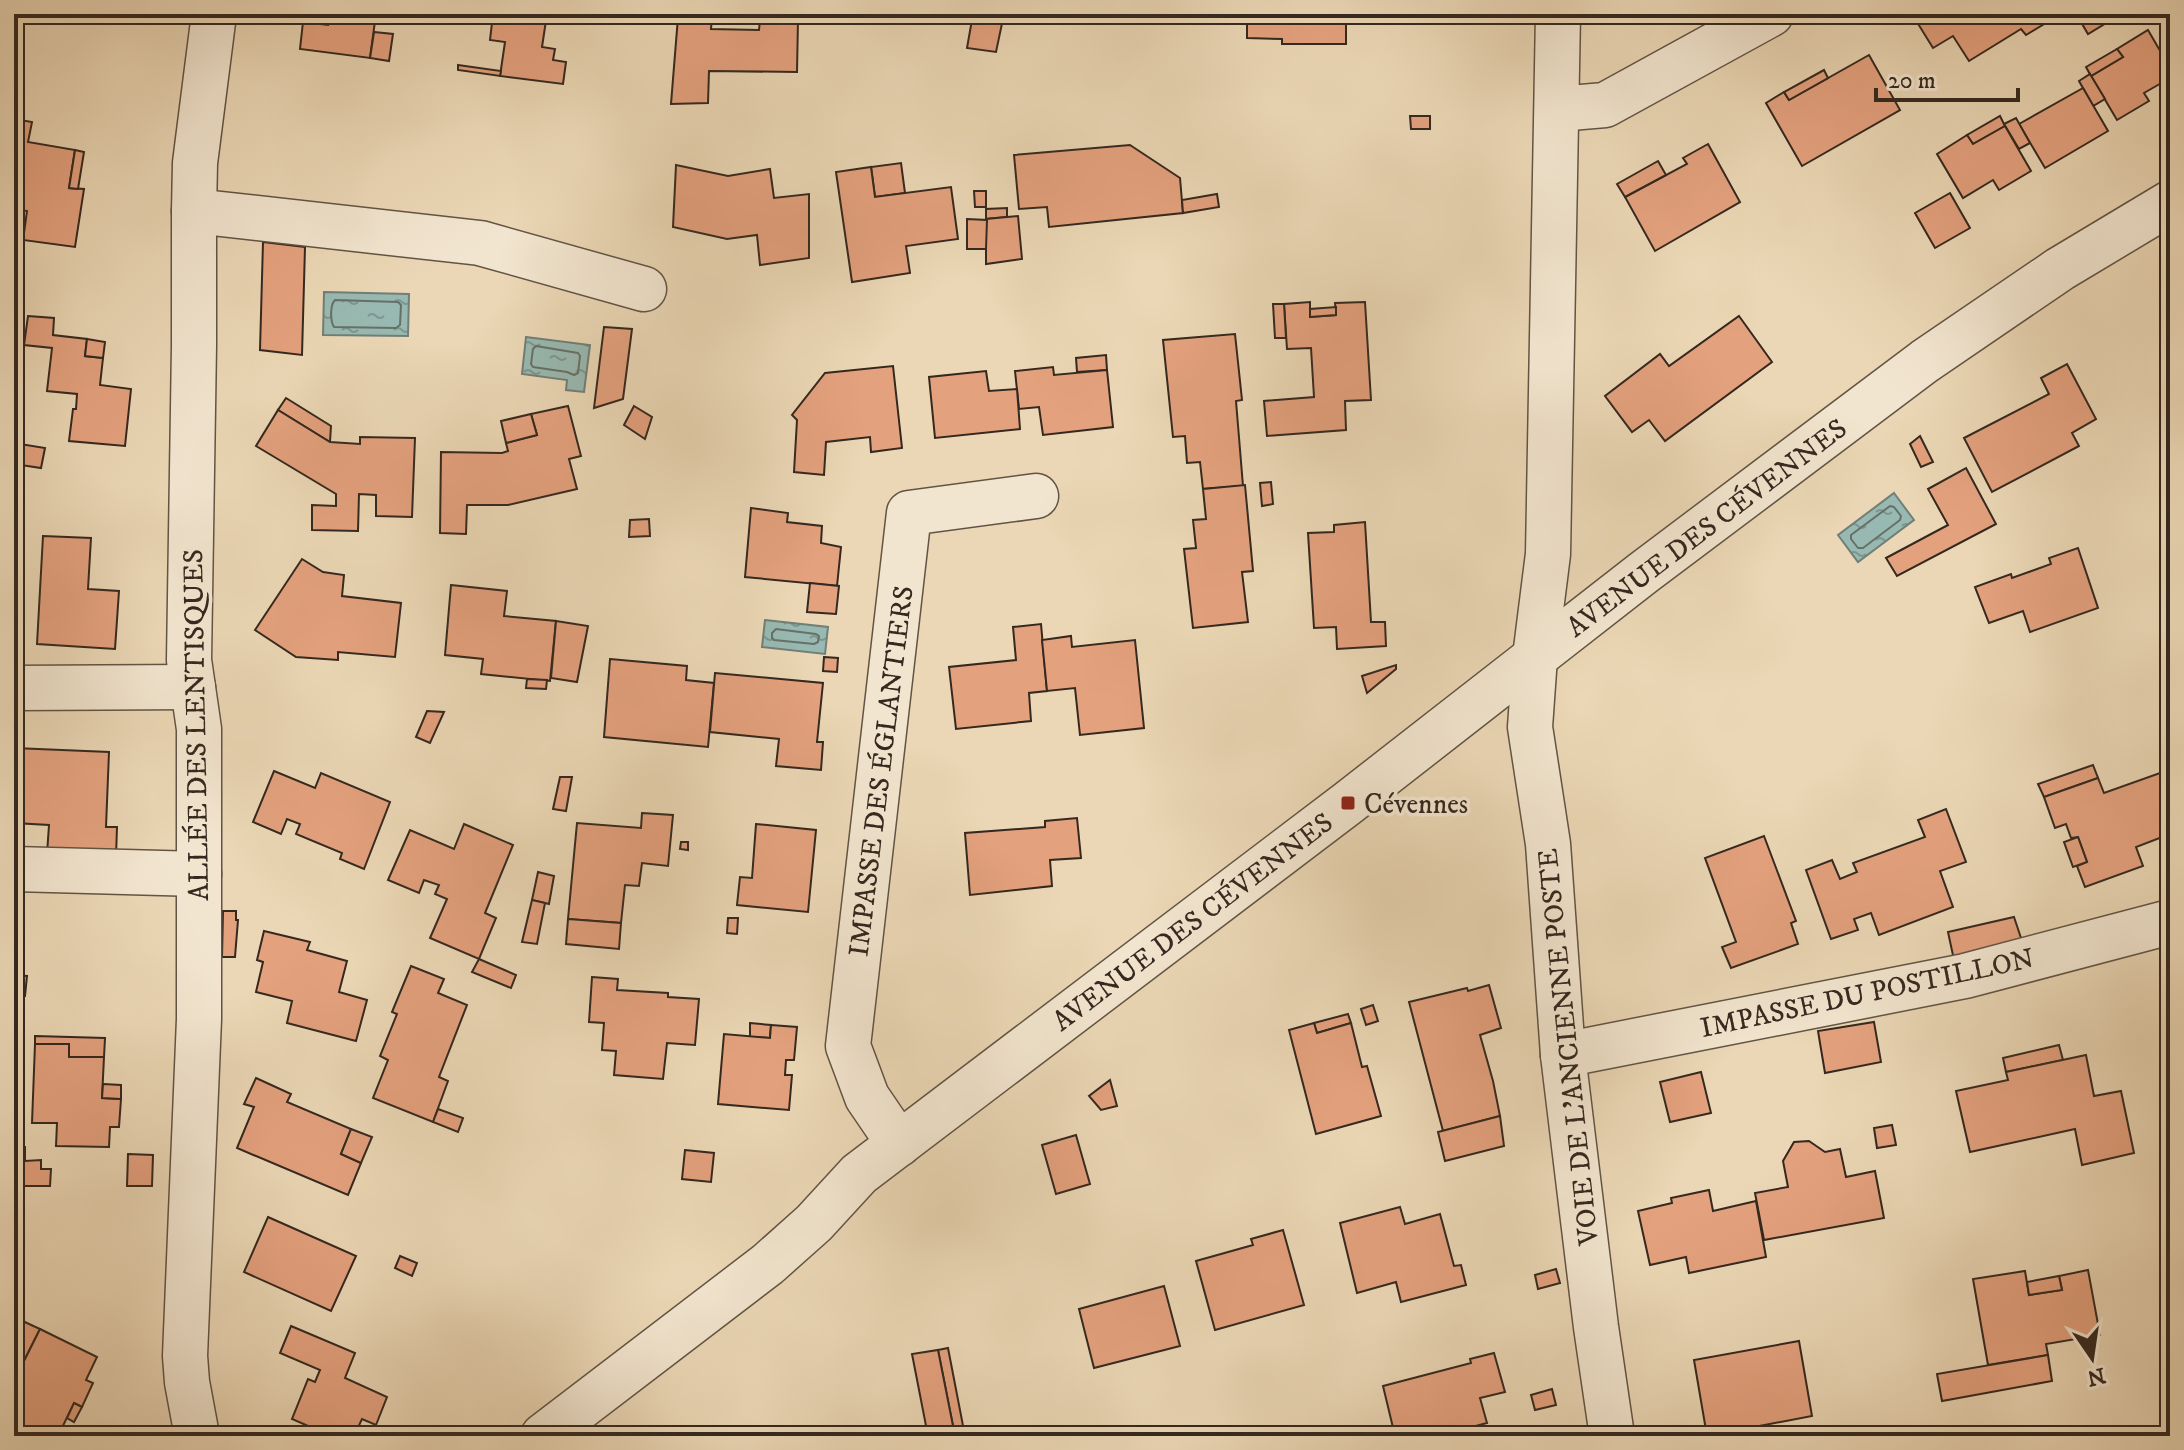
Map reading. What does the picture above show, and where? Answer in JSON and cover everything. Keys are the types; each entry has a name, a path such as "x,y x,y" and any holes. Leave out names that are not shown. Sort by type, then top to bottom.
{"street":[{"name":"ALLÉE DES LENTISQUES","path":"197,1436 185,1356 199,1019 199,729 189,660 194,211 195,163 214,14"},
{"name":"VOIE DE L'ANCIENNE POSTE","path":"1558,14 1548,554 1530,727 1548,844 1563,1055 1612,1436"},
{"path":"1558,109 1605,105 1771,14"},
{"name":"AVENUE DES CÉVENNES","path":"543,1436 768,1264 814,1223 859,1174 1336,812 1643,573 1925,361 2060,269 2170,203"},
{"path":"194,211 480,243 644,289"},
{"name":"IMPASSE DES ÉGLANTIERS","path":"899,1144 867,1097 848,1046 909,513 1036,496"},
{"path":"14,688 193,687"},
{"path":"14,869 199,874"},
{"name":"IMPASSE DU POSTILLON","path":"1563,1055 1965,976 2170,922"}],"water":[{"path":"324,292 409,294 408,336 323,335"},
{"path":"526,337 590,345 584,392 566,390 567,380 522,374"},
{"path":"1894,493 1914,520 1858,562 1838,535"},
{"path":"765,620 828,627 825,654 762,647"}],"building":[{"path":"329,14 376,14 370,58 300,49 303,22 328,25"},
{"path":"493,14 547,14 542,47 555,49 553,60 566,62 563,84 500,76 505,42 490,40"},
{"path":"973,14 1004,14 996,52 967,48"},
{"path":"1233,14 1233,16 1179,16"},
{"path":"1247,14 1346,14 1346,44 1282,44 1282,39 1247,38"},
{"path":"1912,14 2047,14 2051,20 2026,35 2021,29 1969,61 1953,36 1933,48"},
{"path":"2082,14 2121,14 2088,34 2078,17"},
{"path":"678,17 712,17 711,29 759,30 760,20 798,20 797,72 709,71 708,103 671,104"},
{"path":"2148,30 2170,68 2170,78 2144,93 2149,101 2117,120 2091,76 2123,57 2117,49"},
{"path":"374,32 393,34 389,61 370,58"},
{"path":"2117,49 2123,57 2091,76 2086,67"},
{"path":"1869,55 1900,110 1802,166 1766,103 1784,92 1789,100"},
{"path":"458,65 501,71 500,76 458,70"},
{"path":"1824,70 1828,78 1789,100 1784,92"},
{"path":"2090,74 2105,99 2093,106 2079,81"},
{"path":"2083,88 2108,131 2045,168 2019,124"},
{"path":"1410,116 1430,116 1430,129 1411,129"},
{"path":"2000,116 2005,126 1973,144 1967,135"},
{"path":"2016,118 2030,143 2019,149 2004,124"},
{"path":"14,119 32,122 28,142 75,150 69,188 84,189 75,247 23,240 27,211 14,209"},
{"path":"2005,126 2031,171 1999,190 1993,180 1963,198 1937,154 1967,135 1973,144"},
{"path":"1708,144 1740,202 1655,251 1625,197 1687,164 1683,158"},
{"path":"1130,145 1180,178 1183,213 1049,227 1047,207 1019,209 1014,155"},
{"path":"75,150 84,152 78,189 69,188"},
{"path":"1658,161 1666,175 1625,197 1617,184"},
{"path":"901,163 905,193 875,197 871,167"},
{"path":"676,165 728,176 770,169 774,198 809,194 809,258 760,265 757,235 727,239 673,227"},
{"path":"871,167 875,197 951,187 958,239 906,246 910,273 852,282 836,172"},
{"path":"974,191 986,191 986,207 975,207"},
{"path":"1950,193 1970,228 1935,248 1915,213"},
{"path":"1217,194 1219,207 1183,213 1182,200"},
{"path":"1007,208 1007,217 986,219 986,209"},
{"path":"1018,216 1022,259 986,264 986,219"},
{"path":"967,219 987,220 986,249 967,249"},
{"path":"263,242 305,247 302,355 260,350"},
{"path":"1310,302 1310,317 1336,315 1335,303 1365,302 1371,400 1345,401 1346,430 1267,436 1264,401 1314,397 1311,348 1287,349 1284,304"},
{"path":"1273,304 1284,304 1286,338 1275,338"},
{"path":"1336,307 1336,315 1310,317 1310,309"},
{"path":"28,316 54,318 53,335 87,339 85,356 103,358 100,385 131,389 125,446 69,441 77,394 47,391 52,348 24,345"},
{"path":"1739,316 1772,362 1665,441 1649,420 1632,432 1605,396 1660,354 1669,366"},
{"path":"604,327 632,329 623,399 594,408"},
{"path":"1235,334 1242,400 1236,401 1243,486 1203,489 1200,462 1187,463 1185,436 1173,437 1163,340"},
{"path":"87,339 105,342 103,358 85,356"},
{"path":"1106,355 1107,370 1077,372 1076,358"},
{"path":"2067,364 2096,419 2072,433 2079,446 1992,492 1964,438 2049,394 2041,378"},
{"path":"893,366 902,448 871,452 870,437 826,442 824,475 794,472 797,420 792,415 825,373"},
{"path":"1053,367 1054,375 1107,370 1113,427 1043,435 1039,407 1019,409 1015,371"},
{"path":"986,371 989,391 1017,389 1020,429 935,438 929,377"},
{"path":"286,398 331,426 330,442 278,410"},
{"path":"568,406 581,456 569,459 577,489 508,505 467,505 466,534 440,533 441,452 508,451 506,443 537,435 531,414"},
{"path":"634,406 652,417 645,439 624,425"},
{"path":"278,410 330,442 360,444 360,437 415,438 412,517 376,516 376,495 359,494 358,531 312,530 312,505 336,506 336,494 256,446"},
{"path":"531,414 537,435 506,443 501,421"},
{"path":"1920,436 1933,462 1921,467 1910,444"},
{"path":"14,443 45,448 41,468 14,464"},
{"path":"1966,468 1996,524 1897,576 1886,558 1948,525 1928,489"},
{"path":"1271,482 1273,504 1262,506 1260,483"},
{"path":"1245,485 1253,571 1242,572 1248,622 1193,628 1184,549 1196,548 1193,520 1206,519 1203,489"},
{"path":"751,508 788,513 787,522 822,526 821,543 841,547 837,586 745,577"},
{"path":"649,519 650,536 629,537 630,520"},
{"path":"1365,522 1371,622 1385,622 1386,646 1337,649 1336,627 1314,628 1308,533 1334,532 1334,525"},
{"path":"43,536 91,538 88,589 119,591 115,649 37,644"},
{"path":"2078,548 2098,608 2030,632 2023,611 1989,623 1975,587 2051,564 2049,558"},
{"path":"302,559 323,572 344,575 342,596 401,603 395,657 338,652 338,660 296,657 255,630"},
{"path":"810,583 839,586 836,614 807,612"},
{"path":"451,585 507,591 504,616 556,621 550,681 481,674 483,659 445,655"},
{"path":"556,621 588,626 577,682 551,678"},
{"path":"1041,624 1047,691 1029,693 1031,721 956,729 949,667 1016,660 1013,627"},
{"path":"1071,636 1072,647 1135,640 1144,728 1080,735 1075,688 1047,691 1042,640"},
{"path":"824,657 838,658 837,672 823,671"},
{"path":"610,659 687,666 686,680 714,683 708,747 604,737"},
{"path":"1396,665 1396,669 1367,693 1362,676"},
{"path":"715,673 823,683 817,742 823,742 821,770 776,766 779,739 710,732"},
{"path":"527,679 547,680 546,689 526,688"},
{"path":"427,711 444,712 430,743 416,737"},
{"path":"14,748 109,752 106,827 117,827 116,857 47,854 49,825 14,823"},
{"path":"2093,765 2098,778 2044,797 2038,784"},
{"path":"274,771 315,788 321,773 390,802 364,869 340,859 342,853 296,834 300,824 287,819 281,834 253,822"},
{"path":"2160,773 2170,799 2170,834 2136,847 2143,866 2085,887 2077,866 2087,862 2078,837 2071,838 2066,824 2055,828 2044,797 2098,778 2104,793"},
{"path":"560,777 572,777 566,811 553,809"},
{"path":"1946,809 1966,862 1940,871 1953,907 1879,935 1871,913 1854,919 1858,930 1831,939 1806,870 1832,860 1840,879 1857,872 1853,863 1925,837 1918,820"},
{"path":"642,813 673,815 668,866 642,863 639,886 625,885 621,923 568,919 577,823 641,828"},
{"path":"1077,818 1081,858 1050,860 1052,886 970,895 965,833 1045,827 1045,821"},
{"path":"464,824 513,845 485,913 496,918 479,959 430,938 447,899 435,894 439,885 424,880 419,893 388,880 410,830 454,849"},
{"path":"756,824 816,830 808,912 737,905 740,877 752,878"},
{"path":"1764,836 1796,921 1791,923 1798,944 1731,968 1722,947 1736,942 1705,858"},
{"path":"2078,837 2087,862 2073,867 2064,842"},
{"path":"681,842 688,842 688,850 680,849"},
{"path":"538,872 554,876 549,904 532,900"},
{"path":"532,900 545,903 537,944 522,942"},
{"path":"223,911 236,911 235,957 222,957"},
{"path":"2014,917 2023,944 1954,960 1948,932"},
{"path":"728,918 738,918 737,934 727,933"},
{"path":"568,919 621,923 619,949 566,944"},
{"path":"264,931 310,942 307,950 347,961 339,992 367,1000 356,1041 287,1023 292,1001 256,992 263,962 257,960"},
{"path":"479,959 516,975 511,988 472,972"},
{"path":"411,966 444,979 438,993 467,1005 439,1077 448,1081 433,1122 373,1098 388,1060 380,1056 397,1014 392,1012"},
{"path":"14,975 27,976 25,996 14,996"},
{"path":"592,977 618,979 617,990 668,993 668,997 699,999 695,1045 667,1043 663,1079 614,1075 616,1051 602,1050 604,1023 589,1022"},
{"path":"1489,985 1501,1028 1480,1035 1500,1116 1443,1131 1409,1002"},
{"path":"1373,1005 1378,1021 1366,1025 1361,1009"},
{"path":"1348,1014 1351,1023 1317,1033 1314,1023"},
{"path":"1874,1022 1881,1062 1825,1073 1818,1031"},
{"path":"750,1023 771,1025 770,1038 750,1037"},
{"path":"1314,1023 1317,1033 1351,1023 1362,1067 1367,1066 1381,1116 1316,1134 1289,1030"},
{"path":"771,1025 797,1027 794,1060 786,1060 785,1075 792,1075 789,1110 718,1104 724,1034 770,1038"},
{"path":"35,1036 105,1038 104,1057 69,1057 69,1044 35,1044"},
{"path":"35,1044 69,1044 69,1057 104,1057 102,1098 121,1099 119,1127 110,1127 109,1147 56,1146 57,1123 32,1123"},
{"path":"2059,1045 2063,1060 2006,1072 2003,1058"},
{"path":"2086,1055 2094,1096 2121,1091 2134,1153 2082,1165 2075,1129 1970,1152 1956,1091 2008,1080 2006,1072"},
{"path":"1701,1072 1711,1113 1670,1122 1660,1082"},
{"path":"256,1078 291,1094 287,1102 351,1129 341,1154 361,1163 348,1195 237,1148 254,1107 244,1104"},
{"path":"1110,1080 1117,1106 1101,1110 1089,1096"},
{"path":"103,1084 121,1085 121,1099 102,1098"},
{"path":"438,1109 463,1118 458,1132 433,1122"},
{"path":"1500,1116 1504,1146 1445,1161 1438,1132"},
{"path":"1892,1125 1896,1145 1877,1148 1874,1128"},
{"path":"351,1129 372,1137 361,1163 341,1154"},
{"path":"1076,1135 1090,1184 1056,1194 1042,1145"},
{"path":"1809,1141 1825,1152 1840,1149 1846,1177 1875,1171 1884,1218 1764,1240 1755,1193 1788,1187 1783,1161 1794,1142"},
{"path":"25,1147 25,1161 41,1160 41,1169 51,1169 50,1186 14,1186 14,1148"},
{"path":"685,1150 714,1153 711,1182 682,1179"},
{"path":"128,1154 153,1155 152,1186 127,1186"},
{"path":"1709,1190 1713,1211 1756,1201 1766,1257 1689,1273 1686,1257 1650,1265 1638,1211 1672,1203 1671,1198"},
{"path":"1400,1207 1405,1224 1440,1214 1454,1266 1461,1265 1466,1285 1401,1302 1396,1282 1357,1293 1340,1223"},
{"path":"268,1217 356,1256 331,1311 244,1272"},
{"path":"1283,1230 1304,1305 1215,1330 1196,1261 1253,1245 1251,1239"},
{"path":"400,1256 417,1263 412,1276 395,1268"},
{"path":"1556,1269 1560,1283 1538,1289 1535,1275"},
{"path":"2088,1270 2100,1335 2046,1344 2048,1355 1988,1365 1973,1279 2025,1271 2029,1295 2062,1290 2059,1276"},
{"path":"2059,1276 2062,1290 2029,1295 2027,1282"},
{"path":"1164,1286 1180,1346 1094,1368 1079,1309"},
{"path":"14,1317 40,1329 19,1371 14,1368"},
{"path":"291,1326 355,1353 345,1378 387,1397 376,1425 362,1419 354,1436 331,1436 292,1419 308,1379 315,1382 320,1370 280,1353"},
{"path":"40,1329 97,1357 86,1380 93,1383 82,1407 74,1403 59,1434 62,1436 14,1436 14,1368 19,1371"},
{"path":"1799,1341 1812,1416 1707,1436 1694,1360"},
{"path":"948,1348 965,1436 955,1436 938,1350"},
{"path":"938,1350 955,1436 928,1436 912,1354"},
{"path":"1494,1353 1505,1392 1480,1398 1487,1423 1437,1436 1395,1436 1383,1386 1471,1363 1470,1359"},
{"path":"2048,1355 2052,1381 1942,1401 1937,1374"},
{"path":"1552,1389 1556,1405 1535,1410 1531,1395"},
{"path":"74,1403 82,1407 74,1422 67,1418"}],"place":[{"name":"Cévennes","path":"1348,803"}]}
